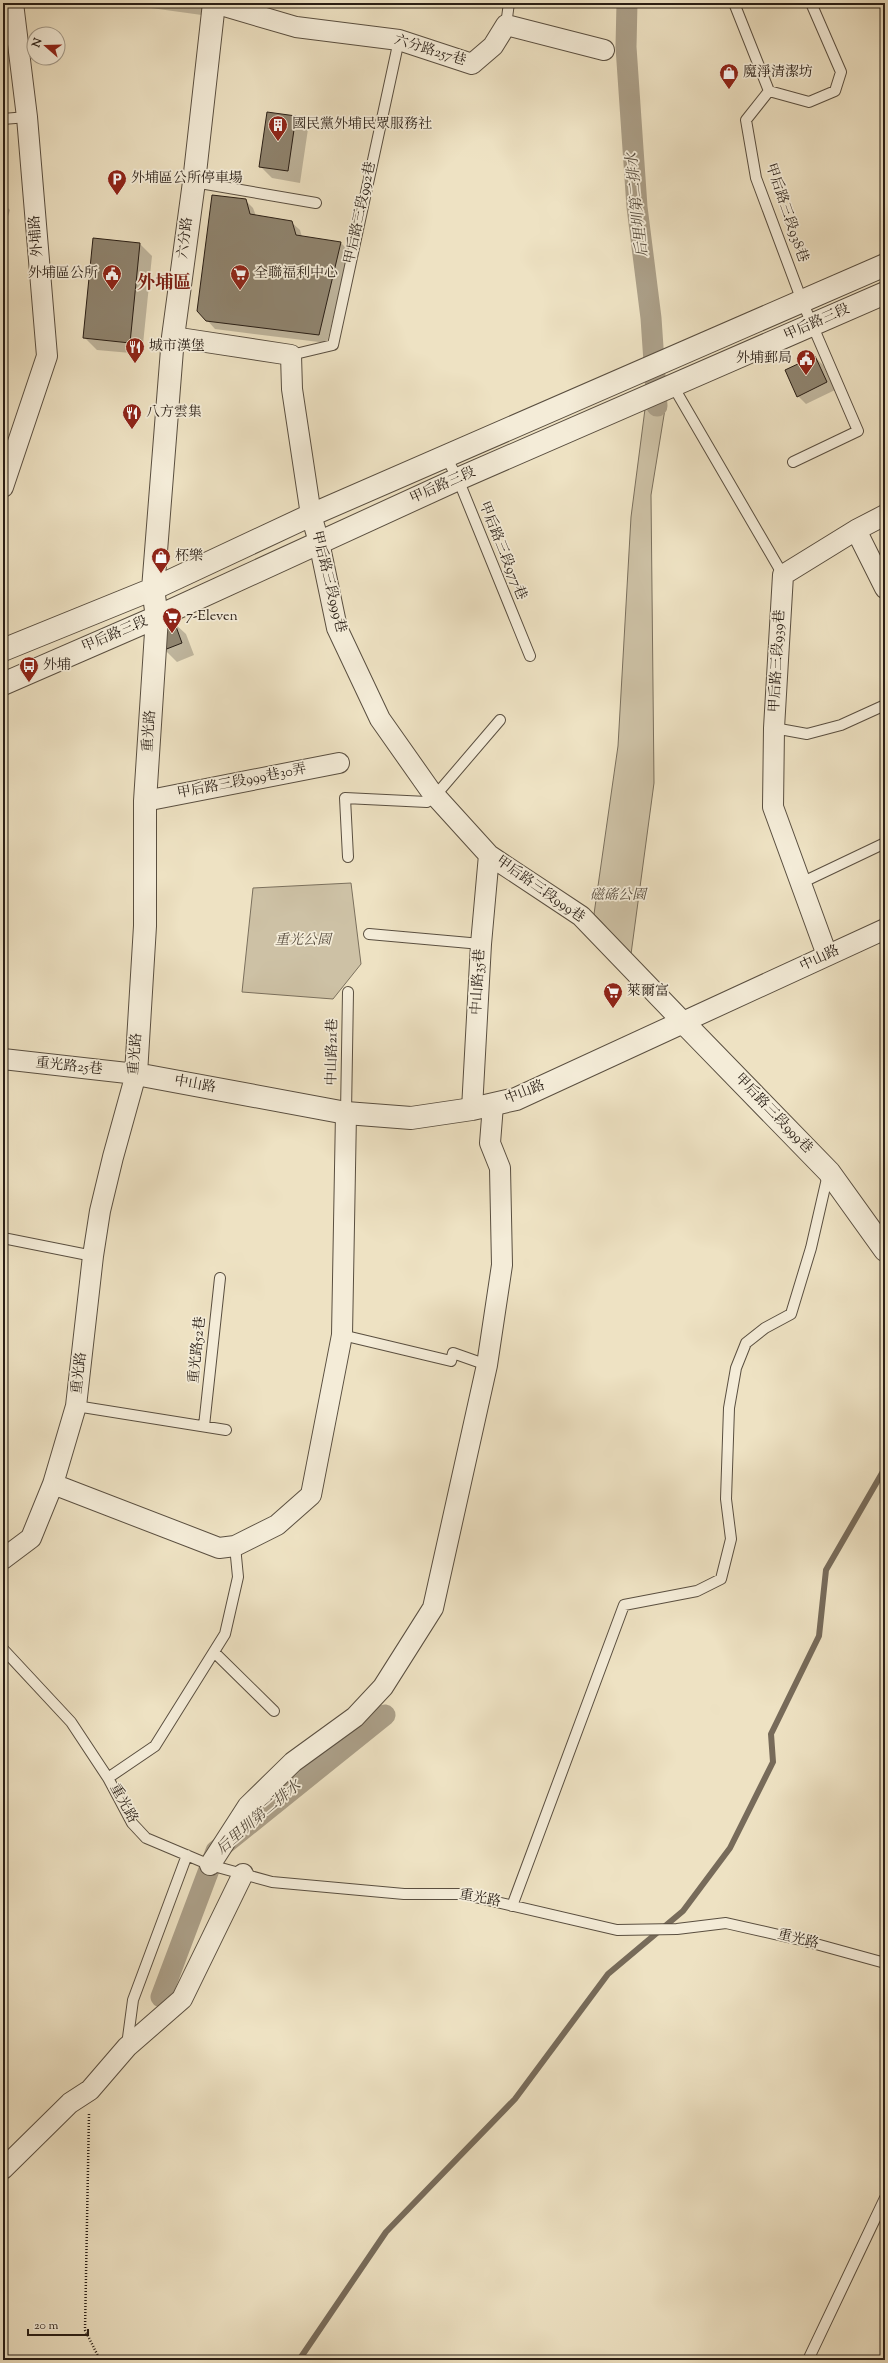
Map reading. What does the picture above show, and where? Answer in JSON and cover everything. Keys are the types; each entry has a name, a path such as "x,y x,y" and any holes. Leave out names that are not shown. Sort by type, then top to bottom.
{"street":[{"name":"外埔路","path":"3,487 47,356 27,117 12,3"},
{"name":"六分路257巷","path":"214,3 296,27 399,40 472,64 493,46 506,25"},
{"name":"六分路","path":"157,617 153,589 173,338 194,182 214,3"},
{"path":"506,25 604,50"},
{"name":"甲后路三段","path":"3,650 153,589 311,515 885,265"},
{"name":"甲后路三段","path":"3,684 157,617 458,479 885,293"},
{"name":"甲后路三段992巷","path":"173,338 291,354"},
{"path":"291,354 292,389 311,515"},
{"name":"甲后路三段999巷","path":"311,515 319,542 337,628 380,720 436,796 489,855 581,916 829,1172 885,1250"},
{"path":"783,575 856,530 885,515"},
{"path":"856,530 885,588"},
{"name":"甲后路三段939巷","path":"783,575 774,728 773,807 828,955"},
{"name":"重光路","path":"3,1559 31,1538 53,1484 76,1406 93,1256 113,1157 136,1074 144,926 145,801 157,617"},
{"name":"甲后路三段999巷30弄","path":"145,801 339,763"},
{"name":"中山路35巷","path":"472,1109 481,944 489,855"},
{"name":"中山路","path":"136,1074 346,1113 411,1118 493,1105 516,1099 885,929"},
{"name":"重光路25巷","path":"3,1059 136,1074"},
{"path":"210,1865 248,1806 293,1762 355,1717 383,1687 433,1608 488,1364 502,1265 500,1168 490,1143 493,1105"},
{"path":"53,1484 220,1548 234,1546 277,1525 311,1495 342,1335 346,1113"},
{"path":"3,2170 70,2103 90,2090 127,2047 182,1999 243,1874"}],"lane":[{"path":"506,25 509,3"},
{"path":"734,3 770,91 809,102 835,90 841,72 811,3"},
{"name":"甲后路三段992巷","path":"291,354 333,345 399,40"},
{"name":"甲后路三段938巷","path":"770,91 746,120 756,178 802,301 858,431 792,462"},
{"path":"3,119 27,117"},
{"path":"194,182 316,203"},
{"path":"673,386 783,575"},
{"name":"甲后路三段977巷","path":"446,457 458,479 530,656"},
{"path":"774,728 807,734 841,726 885,705"},
{"path":"348,857 345,798 427,802 436,796 500,720"},
{"path":"801,883 885,843"},
{"path":"368,934 481,944"},
{"name":"中山路21巷","path":"346,1113 348,992"},
{"path":"512,1906 624,1605 697,1591 721,1579 731,1539 726,1500 729,1408 736,1368 746,1343 765,1328 791,1314 811,1248 829,1172"},
{"path":"3,1238 93,1256"},
{"name":"重光路52巷","path":"204,1426 220,1278"},
{"path":"342,1335 451,1361 453,1353 488,1364"},
{"path":"76,1406 226,1430"},
{"name":"重光路","path":"108,1778 155,1746 225,1634 238,1577 234,1546"},
{"name":"重光路","path":"3,1649 71,1722 108,1778 132,1824 146,1838 210,1865 272,1882 404,1894 462,1894 617,1930 677,1928 726,1923 806,1941 885,1963"},
{"path":"214,1652 274,1711"},
{"path":"127,2047 133,2000 187,1855"},
{"path":"808,2360 885,2198"}],"path":[{"path":"90,2090 85,2330 100,2360"}],"green space":[{"name":"磁磘公園","path":"645,409 665,409 651,495 654,783 631,954 594,914 618,746 631,517"},
{"name":"重光公園","path":"351,883 361,964 333,999 242,992 253,888"}],"building":[{"name":"國民黨外埔民眾服務社","path":"267,112 296,116 288,171 259,167"},
{"path":"212,195 246,199 250,214 292,221 296,235 341,242 319,335 206,321 197,311"},
{"name":"外埔區公所","path":"93,238 140,243 130,343 83,338"},
{"name":"外埔郵局","path":"815,356 827,382 797,397 785,370"},
{"name":"7-Eleven","path":"174,621 182,643 164,650 166,629"}],"waterway":[{"name":"后里圳第二排水","path":"627,3 626,47 637,207 651,318 657,406"},
{"path":"299,2360 386,2232 515,2099 608,1974 683,1911 730,1848 773,1762 771,1734 819,1636 826,1570 885,1468"},
{"name":"后里圳第二排水","path":"161,1997 216,1851 385,1715"}],"place":[{"name":"魔淨清潔坊","path":"729,90"},
{"name":"國民黨外埔民眾服務社","path":"278,142"},
{"name":"外埔區公所停車場","path":"117,196"},
{"name":"外埔區公所","path":"112,291"},
{"name":"全聯福利中心","path":"240,291"},
{"name":"城市漢堡","path":"135,364"},
{"name":"外埔郵局","path":"806,376"},
{"name":"八方雲集","path":"132,430"},
{"name":"杯樂","path":"161,574"},
{"name":"7-Eleven","path":"172,634"},
{"name":"外埔","path":"29,683"},
{"name":"萊爾富","path":"613,1009"}],"district":[{"name":"外埔區","path":"164,284"}]}
